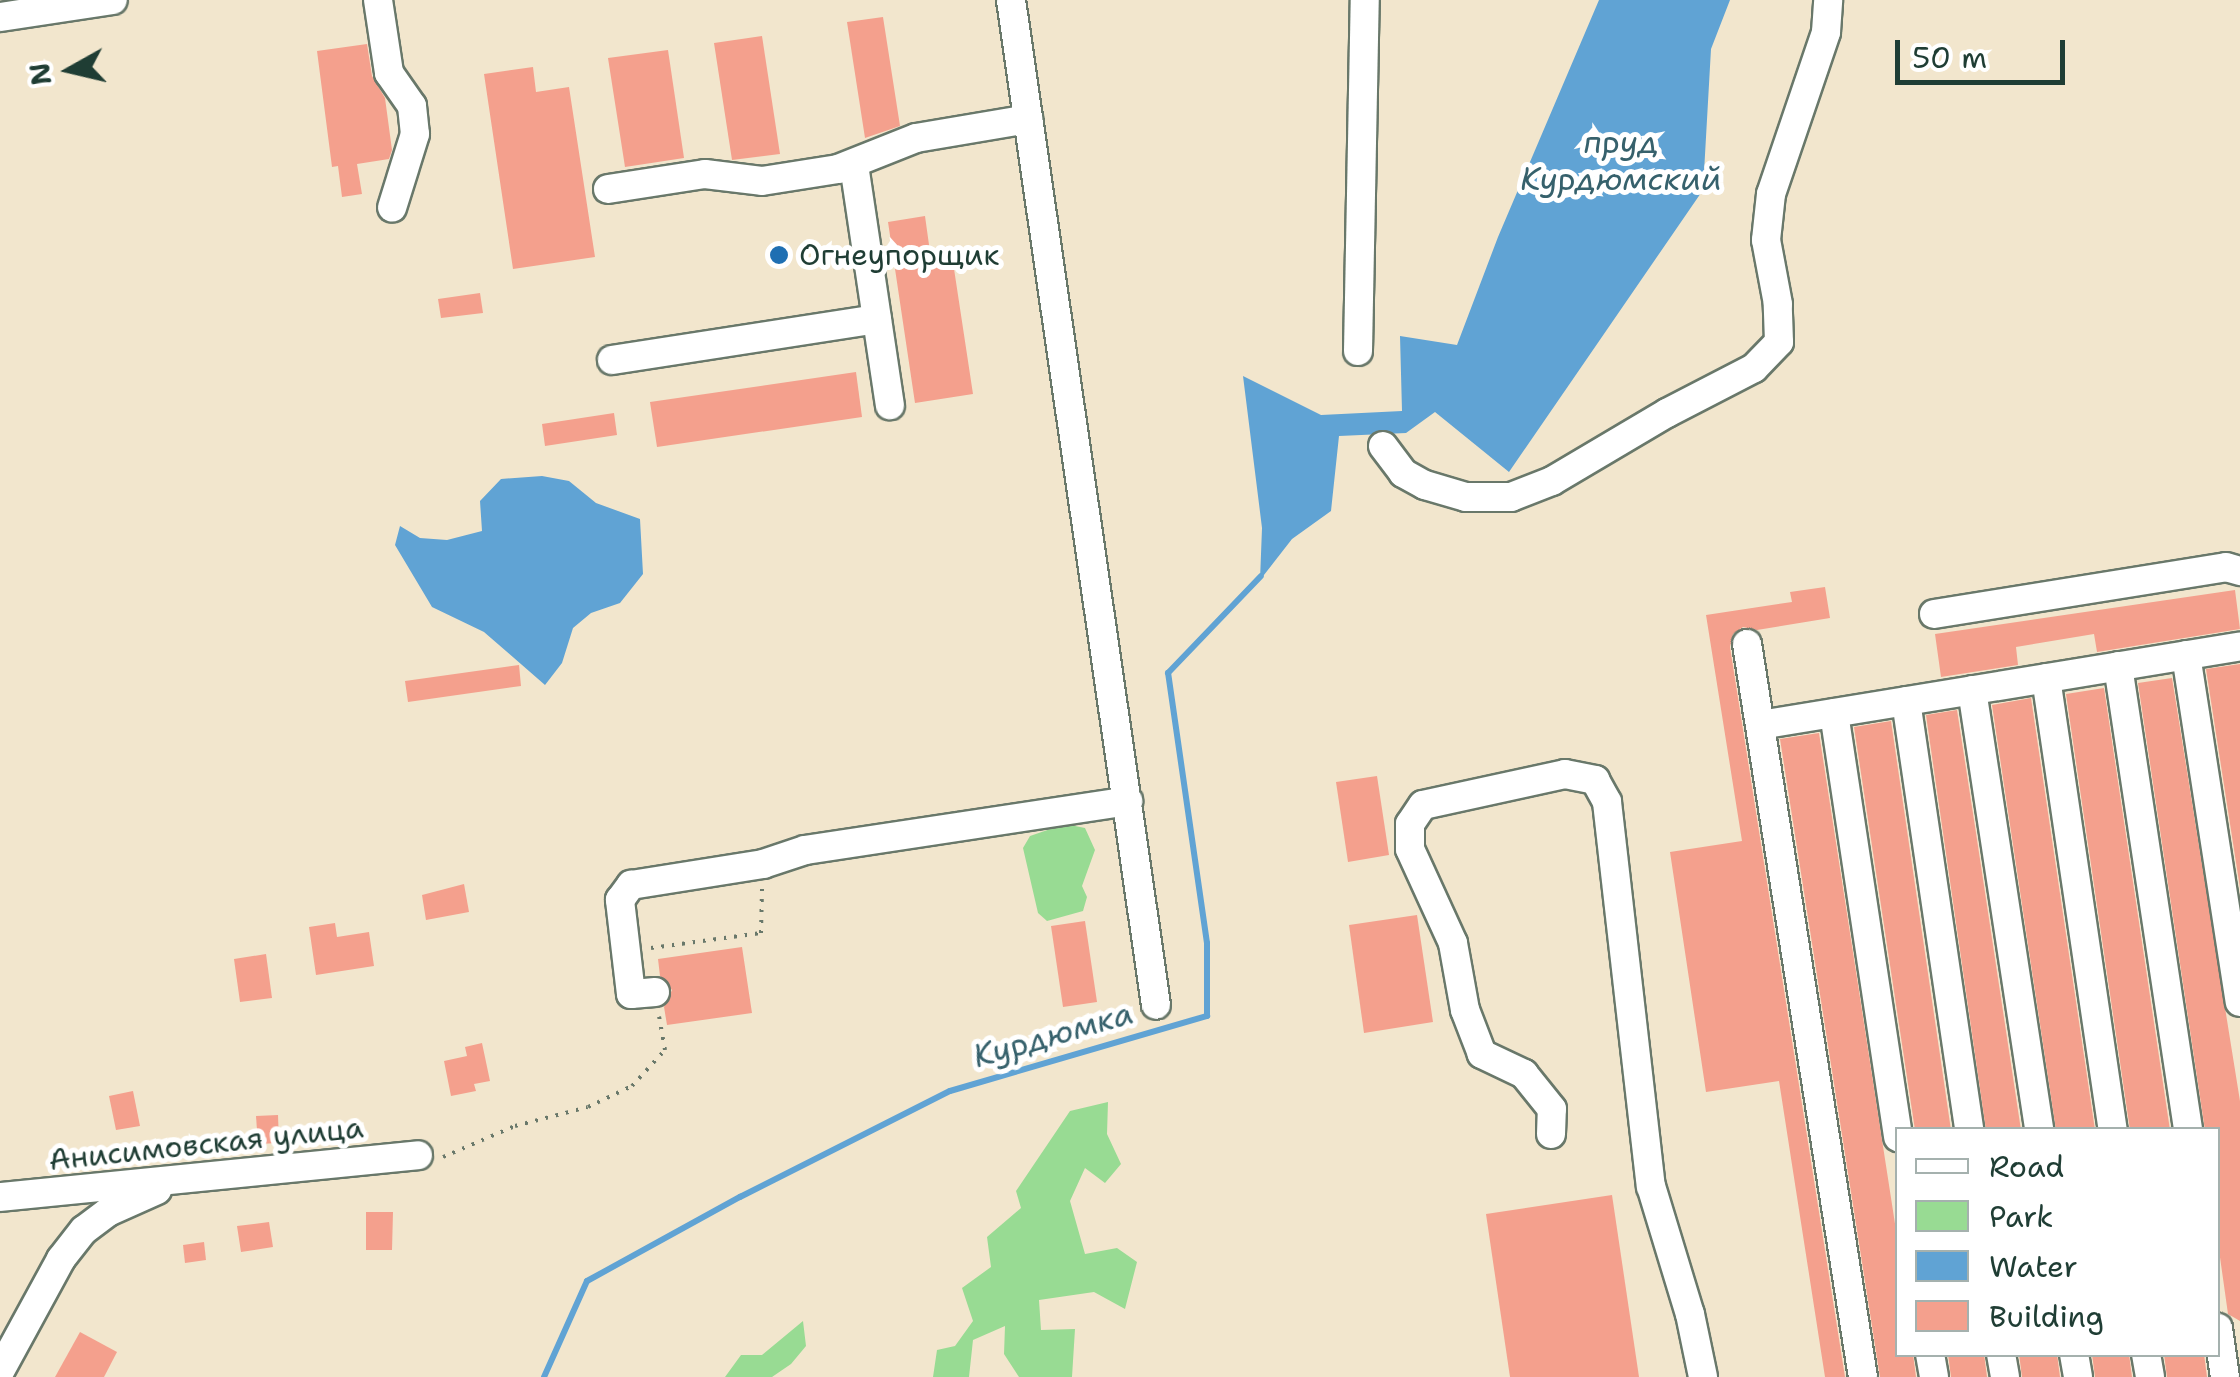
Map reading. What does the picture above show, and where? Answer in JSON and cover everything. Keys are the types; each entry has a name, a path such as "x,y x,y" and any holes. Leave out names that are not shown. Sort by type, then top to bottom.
{"street":[{"path":"0,17 113,0"},
{"path":"378,0 389,73 412,106 415,134 392,208"},
{"path":"1011,0 1156,1005"},
{"path":"1358,351 1366,0"},
{"path":"1384,446 1403,474 1425,484 1466,497 1511,498 1552,481 1667,413 1754,368 1779,342 1778,304 1766,240 1772,194 1826,32 1828,0"},
{"path":"608,189 705,174 762,181 854,164 916,138 1028,120"},
{"path":"854,164 890,405"},
{"path":"612,360 877,319"},
{"path":"1934,614 2226,567 2240,571"},
{"path":"1747,644 1863,1377"},
{"path":"1760,724 2240,646"},
{"path":"2186,655 2240,1002"},
{"path":"2118,666 2188,1127"},
{"path":"2046,678 2113,1127"},
{"path":"1972,690 2040,1127"},
{"path":"1906,701 1968,1127"},
{"path":"1834,713 1896,1127"},
{"path":"1551,1134 1552,1109 1524,1074 1482,1054 1466,1010 1453,943 1410,849 1410,824 1423,805 1565,774 1594,780 1606,802 1651,1186 1690,1314 1703,1377"},
{"path":"655,992 631,994 620,900 631,885 763,864 804,850 1128,800"},
{"name":"Анисимовская улица","path":"0,1197 418,1155"},
{"path":"0,1371 61,1259 84,1230 108,1212 150,1192 203,1178"},
{"path":"2220,1342 2225,1377"}],"path":[{"path":"418,1155 448,1158 515,1126 588,1107 632,1086 665,1050 647,948 761,933 763,864"}],"green space":[{"path":"1065,824 1085,828 1095,850 1082,886 1087,897 1083,911 1047,921 1038,913 1023,848 1030,836"},
{"path":"1108,1102 1107,1134 1121,1164 1105,1183 1085,1168 1070,1201 1085,1254 1117,1248 1137,1262 1125,1309 1094,1292 1039,1300 1041,1330 1075,1329 1072,1377 1019,1377 1004,1354 1005,1326 973,1340 969,1377 933,1377 937,1350 955,1346 973,1321 962,1288 991,1267 987,1237 1021,1208 1016,1191 1070,1111"},
{"path":"803,1321 806,1346 791,1364 772,1377 725,1377 741,1355 762,1355"}],"water":[{"name":"пруд Курдюмский","path":"1599,0 1730,0 1711,49 1703,190 1509,472 1435,412 1406,433 1339,436 1331,511 1292,539 1260,580 1262,528 1243,376 1321,415 1402,411 1400,336 1457,345 1498,237"},
{"path":"542,476 569,481 596,503 640,519 643,574 620,603 591,613 573,628 562,663 545,685 484,632 432,607 395,545 400,526 420,538 447,540 482,531 480,501 501,479"}],"building":[{"path":"883,17 900,126 865,138 847,22"},
{"path":"762,36 780,154 732,160 714,43"},
{"path":"367,44 372,76 385,98 392,150 389,159 357,164 362,194 342,197 338,166 332,167 317,51"},
{"path":"668,50 684,158 625,167 608,58"},
{"path":"533,67 536,92 569,87 595,257 513,269 484,74"},
{"path":"925,216 930,252 951,249 973,394 915,403 888,222"},
{"path":"480,293 483,313 441,318 438,299"},
{"path":"856,372 862,417 657,447 650,402"},
{"path":"614,413 617,435 545,446 542,424"},
{"path":"1825,587 1830,618 1757,630 1743,627 1733,634 1730,647 1845,1377 1825,1377 1779,1081 1706,1092 1670,852 1742,841 1706,615 1792,602 1790,592"},
{"path":"2235,590 2240,629 2097,652 2094,634 2016,647 2018,665 1941,677 1935,634"},
{"path":"2240,664 2240,888 2206,669"},
{"path":"519,665 521,686 408,702 405,681"},
{"path":"2172,678 2240,1101 2240,1321 2228,1314 2220,1257 2220,1127 2205,1127 2138,683"},
{"path":"2104,688 2170,1127 2130,1127 2066,694"},
{"path":"2031,698 2095,1127 2056,1127 1992,705"},
{"path":"1957,710 2021,1127 1986,1127 1926,715"},
{"path":"1891,721 1951,1127 1915,1127 1854,727"},
{"path":"1819,733 1895,1224 1895,1357 1913,1357 1916,1377 1880,1377 1780,739"},
{"path":"1377,776 1389,855 1348,862 1336,782"},
{"path":"464,884 469,912 426,920 422,895"},
{"path":"1417,915 1433,1022 1364,1033 1349,925"},
{"path":"1085,921 1097,1002 1063,1007 1051,926"},
{"path":"335,923 337,937 369,932 374,966 316,975 309,927"},
{"path":"742,947 752,1013 667,1025 664,1007 672,990 660,976 658,959"},
{"path":"266,954 272,998 240,1002 234,959"},
{"path":"482,1043 490,1081 474,1084 476,1091 451,1096 444,1061 467,1056 465,1047"},
{"path":"133,1091 140,1126 116,1130 109,1096"},
{"path":"278,1115 279,1143 258,1144 256,1116"},
{"path":"1612,1195 1639,1377 1510,1377 1486,1214"},
{"path":"366,1212 393,1212 392,1250 366,1250"},
{"path":"269,1222 273,1247 241,1252 237,1226"},
{"path":"204,1242 206,1260 185,1263 183,1245"},
{"path":"80,1332 117,1352 104,1377 55,1377"},
{"path":"1948,1357 1984,1357 1987,1377 1951,1377"},
{"path":"2019,1357 2057,1357 2060,1377 2022,1377"},
{"path":"2092,1357 2129,1357 2132,1377 2095,1377"},
{"path":"2164,1357 2204,1357 2207,1377 2167,1377"}],"waterway":[{"name":"Курдюмка","path":"544,1377 587,1281 740,1197 950,1091 1207,1016 1207,943 1168,673 1261,576"}],"place":[{"name":"Огнеупорщик","path":"779,255"}]}
